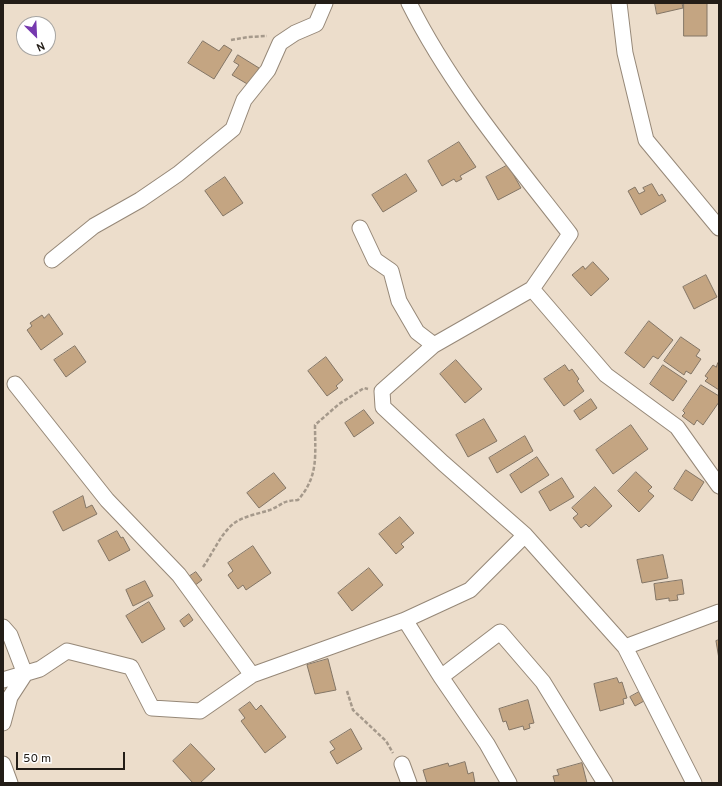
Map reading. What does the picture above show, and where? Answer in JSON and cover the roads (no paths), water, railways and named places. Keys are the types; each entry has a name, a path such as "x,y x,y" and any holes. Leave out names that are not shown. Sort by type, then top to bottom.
{"street":[{"path":"52,260 94,226 140,200 178,174 233,128 244,100 268,70 280,43 295,33 316,24 325,3"},
{"path":"409,3 427,39 474,110 570,234 532,289 434,345 382,391 383,407 443,463 525,535 624,647 694,783"},
{"path":"619,3 625,53 646,140 719,228"},
{"path":"360,228 375,260 391,271 399,301 417,332 434,345"},
{"path":"532,289 606,375 677,427 719,486"},
{"path":"15,384 107,500 178,575 252,675"},
{"path":"3,680 40,669 67,651 131,667 152,708 200,711 252,675 405,620 470,590 525,535"},
{"path":"624,647 719,612"},
{"path":"405,620 441,677 487,744 509,783"},
{"path":"3,627 10,635 25,674"},
{"path":"441,677 500,632 543,682 605,783"},
{"path":"3,723 10,697 25,674"},
{"path":"3,764 10,783"},
{"path":"402,764 409,783"}]}
